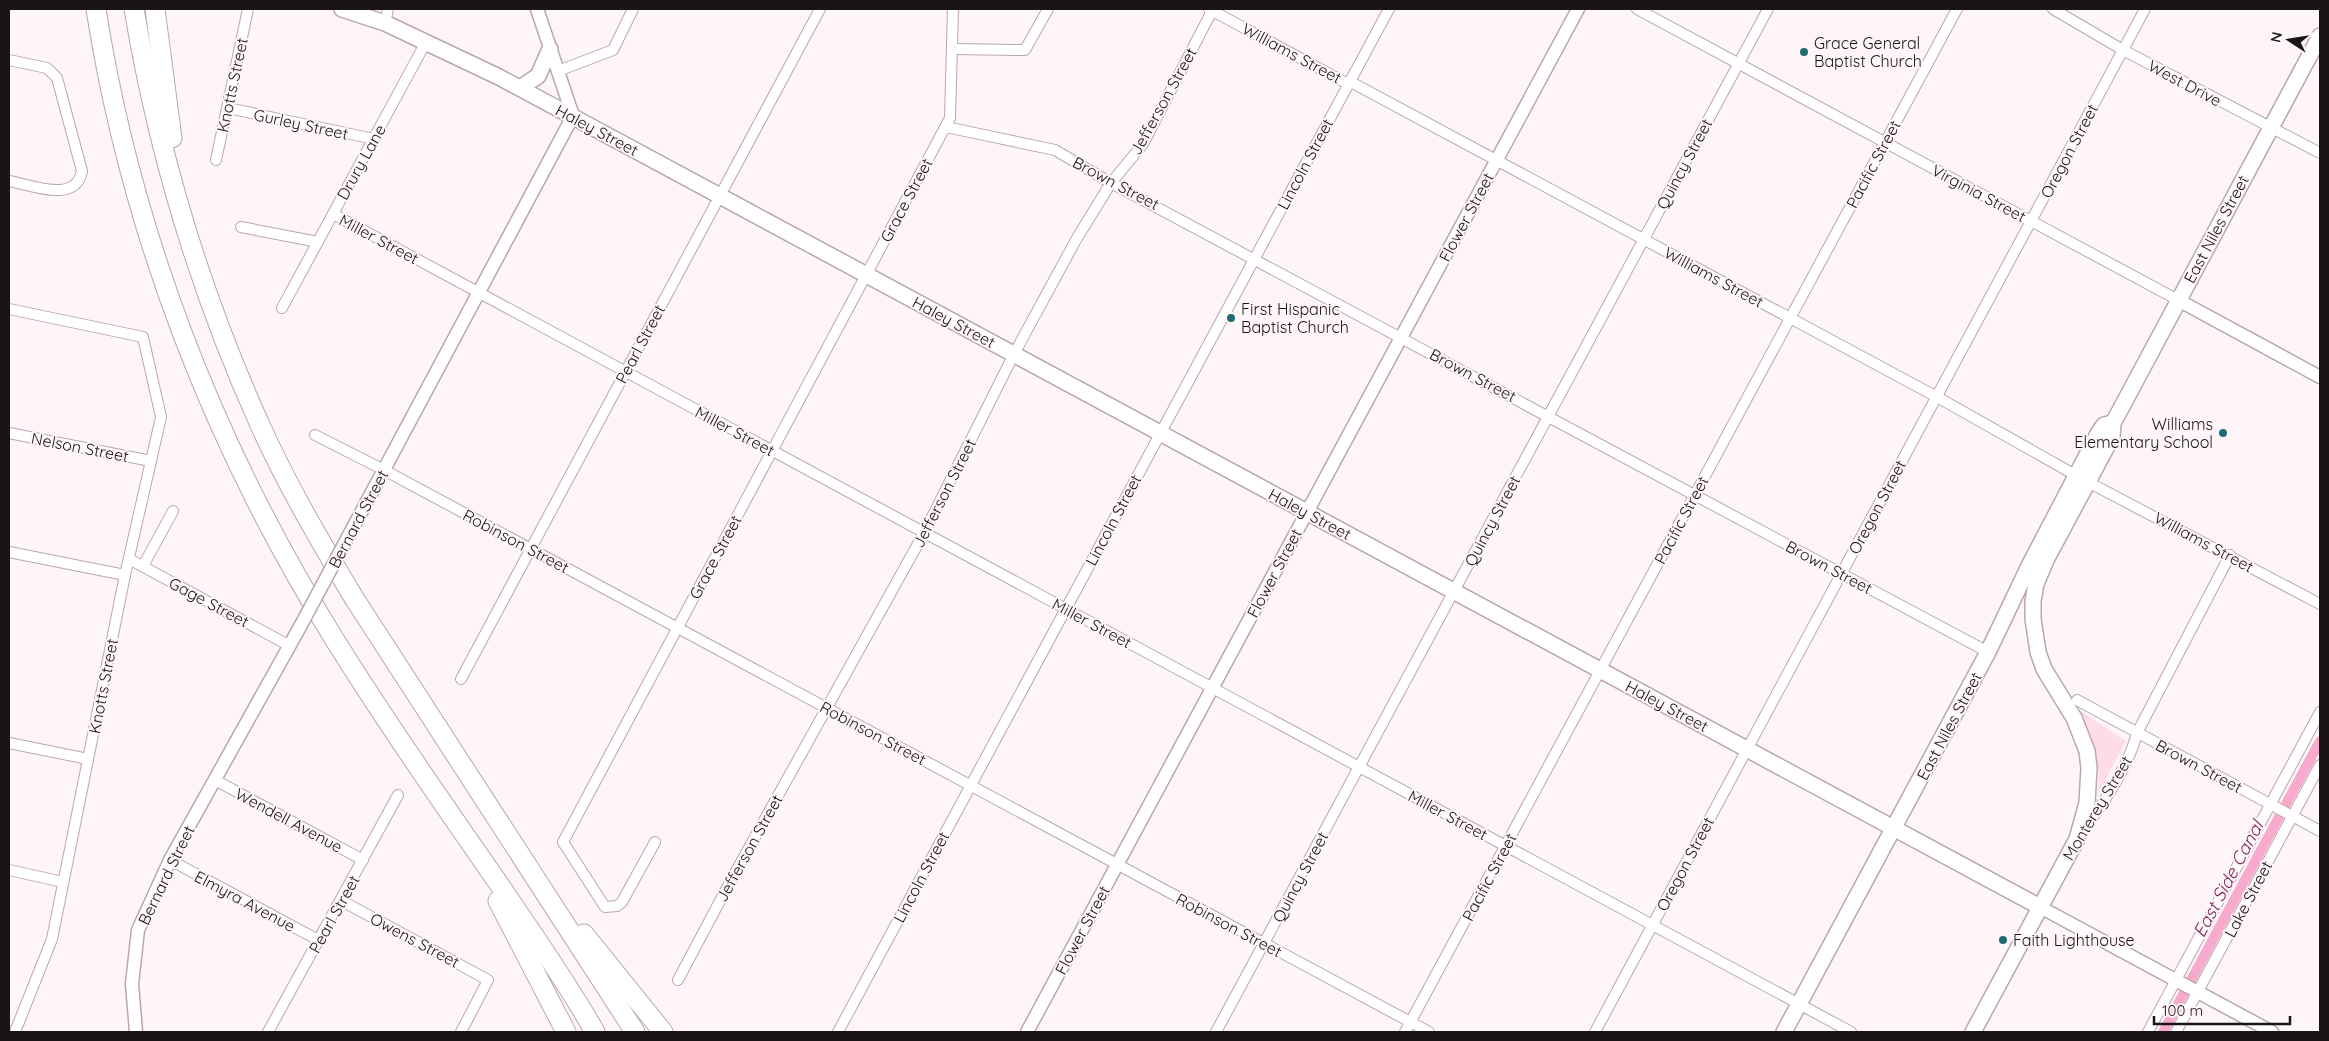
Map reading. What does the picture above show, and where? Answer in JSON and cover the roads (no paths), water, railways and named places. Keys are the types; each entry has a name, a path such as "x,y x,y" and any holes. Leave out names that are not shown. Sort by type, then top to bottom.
{"highway":[{"path":"94,9 122,141 157,264 185,341 225,438 285,556 324,623 534,936 596,1032"},
{"path":"134,9 151,97 198,268 260,426 310,524 354,598 635,1032"},
{"path":"155,9 183,218"},
{"path":"460,828 566,1032"},
{"path":"518,850 663,1032"}],"main road":[{"name":"Haley Street","path":"342,9 387,16 426,42 573,116 2040,907"},
{"name":"East Niles Street","path":"1784,1032 1988,652 2030,564 2083,479 2112,437 2114,423 2320,36"},
{"path":"520,88 538,76 550,49"},
{"name":"East Niles Street","path":"2077,839 2090,788 2087,751 2074,718 2044,669 2038,652 2033,619 2033,601 2039,574 2083,479"},
{"name":"Monterey Street","path":"1973,1032 2077,839"}],"street":[{"name":"Knotts Street","path":"216,160 248,9"},
{"path":"537,9 573,116"},
{"path":"558,71 613,50 633,9"},
{"name":"Pearl Street","path":"461,678 820,9"},
{"name":"Grace Street","path":"655,842 622,902 610,908 605,907 564,842 677,627 946,127 950,118 953,9"},
{"path":"952,49 1025,50 1048,9"},
{"name":"Williams Street","path":"1212,9 1937,397 2083,479 2320,604"},
{"name":"Jefferson Street","path":"678,980 924,533 1014,354 1077,238 1111,182 1143,144 1212,9"},
{"name":"Lincoln Street","path":"838,1032 1389,9"},
{"name":"Flower Street","path":"1027,1032 1578,9"},
{"name":"Virginia Street","path":"1637,9 2320,377"},
{"name":"Quincy Street","path":"1216,1032 1768,9"},
{"name":"Pacific Street","path":"1405,1032 1957,9"},
{"name":"West Drive","path":"2053,9 2123,50 2320,153"},
{"name":"Oregon Street","path":"1595,1032 2145,9"},
{"name":"Drury Lane","path":"282,308 426,42"},
{"path":"9,60 48,68 57,78 82,164 78,183 68,190 62,191 9,180"},
{"name":"Gurley Street","path":"228,108 374,139"},
{"name":"Bernard Street","path":"136,1032 132,984 138,930 170,860 290,646 573,116"},
{"name":"Brown Street","path":"946,127 1055,150 1111,182 1402,336 1988,652"},
{"name":"Miller Street","path":"333,214 1851,1032"},
{"path":"241,227 318,242"},
{"name":"Knotts Street","path":"9,309 143,336 161,417 125,575 47,956 15,1032"},
{"name":"Nelson Street","path":"9,433 151,461"},
{"name":"Robinson Street","path":"315,435 677,627 1429,1032"},
{"path":"143,566 173,511"},
{"path":"9,552 125,575"},
{"name":"Monterey Street","path":"2077,839 2102,805 2133,748 2137,732 2230,555"},
{"name":"Gage Street","path":"129,559 290,646"},
{"name":"Brown Street","path":"2077,700 2320,831"},
{"name":"Lake Street","path":"2148,1032 2272,805 2320,712"},
{"path":"9,743 88,759"},
{"name":"Lake Street","path":"2176,1032 2320,765"},
{"name":"Wendell Avenue","path":"215,780 363,860"},
{"name":"Pearl Street","path":"268,1032 320,941 398,795"},
{"name":"Elmyra Avenue","path":"170,860 320,941"},
{"path":"9,870 63,882"},
{"name":"Owens Street","path":"342,900 488,980 461,1032"},
{"name":"Haley Street","path":"2040,907 2272,1032"}],"waterway":[{"name":"East Side Canal","path":"2163,1032 2320,741"}],"place":[{"name":"Grace General Baptist Church","path":"1804,52"},
{"name":"First Hispanic Baptist Church","path":"1231,318"},
{"name":"Williams Elementary School","path":"2223,433"},
{"name":"Faith Lighthouse","path":"2003,940"}]}
